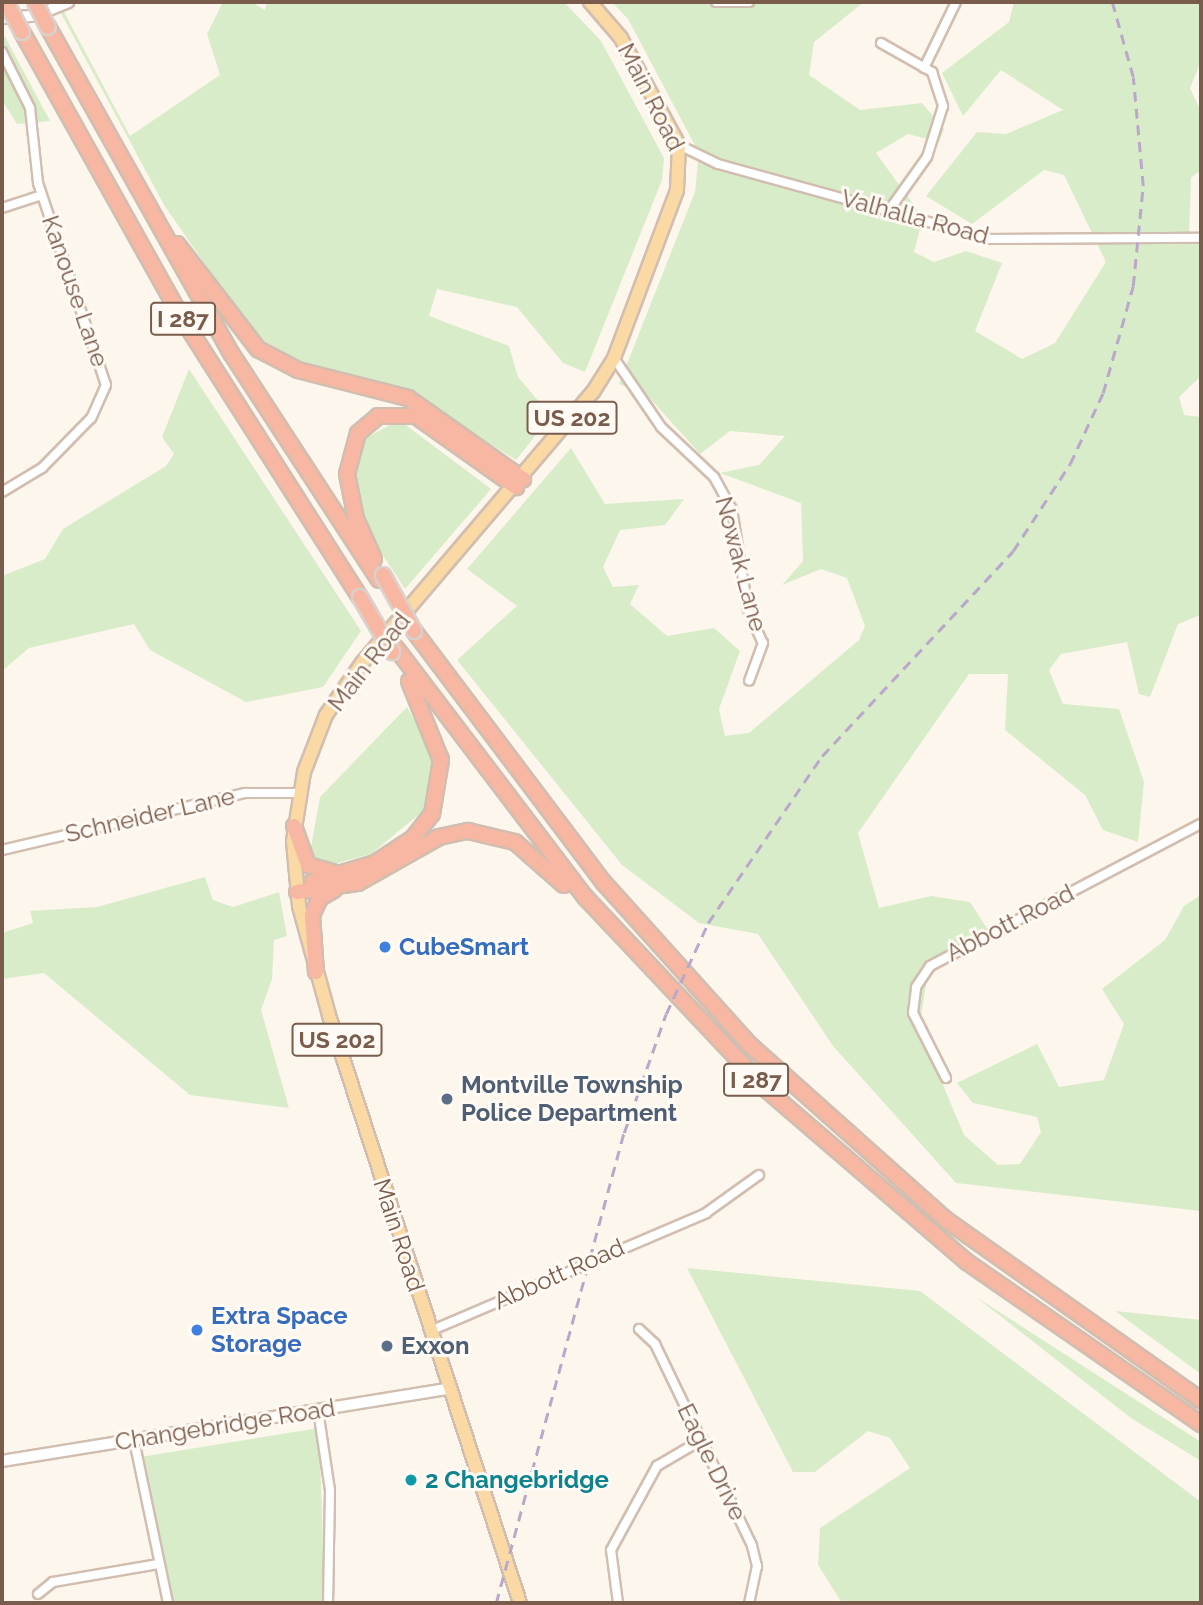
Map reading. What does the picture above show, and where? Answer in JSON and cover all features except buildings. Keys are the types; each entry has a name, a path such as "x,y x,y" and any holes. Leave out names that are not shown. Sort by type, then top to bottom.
{"highway":[{"name":"I 287","path":"6,2 182,318 394,650 523,821 644,964 767,1090 899,1208 1056,1328 1201,1424"},
{"name":"I 287","path":"35,2 120,161 260,400 414,631 604,883 761,1056 979,1246 1201,1400"},
{"path":"120,161 231,321 258,349 298,370 408,398 519,483"},
{"path":"381,578 360,531 347,485 353,442 371,420 393,412 416,416 519,483"},
{"path":"297,888 354,873 420,831 442,781 432,726 394,650"},
{"path":"294,826 309,865 354,873"},
{"path":"316,972 312,915 320,898 338,888 368,879 439,836 497,834 534,856 644,964"},
{"path":"297,888 338,888"}],"main road":[{"path":"2,18 34,16 68,2"},
{"name":"Main Road","path":"520,1603 316,972 297,888 294,826 299,793 318,734 349,679 519,483 614,358 677,190 683,163 679,145 621,38 590,2"},
{"name":"Changebridge Road","path":"2,1461 449,1390"}],"street":[{"path":"716,2 749,2"},
{"path":"925,68 956,2"},
{"path":"881,43 925,68 941,85 943,115 927,157 890,209"},
{"name":"Kanouse Lane","path":"2,52 30,108 42,195 102,365 106,392 91,418 42,468 2,492"},
{"name":"Valhalla Road","path":"679,145 758,176 1000,240 1201,238"},
{"path":"2,208 42,195"},
{"name":"Nowak Lane","path":"614,358 661,427 714,477 732,509 748,610 763,643 749,681"},
{"name":"Schneider Lane","path":"2,849 244,793 299,793"},
{"name":"Abbott Road","path":"946,1078 913,1013 916,987 930,965 1201,824"},
{"name":"Abbott Road","path":"430,1331 706,1213 759,1175"},
{"name":"Eagle Drive","path":"639,1329 654,1344 703,1439 755,1556 749,1603"},
{"path":"318,1410 330,1490 328,1603"},
{"path":"618,1603 611,1550 663,1459 703,1439"},
{"path":"134,1440 168,1603"},
{"path":"38,1594 53,1582 158,1564"}],"green space":[{"path":"55,2 73,2 63,10 130,136 220,75 207,34 223,2 251,2 265,10 267,2 564,2 601,41 664,158 662,180 585,372 563,363 517,307 437,289 429,316 509,346 518,377 551,416 516,460 399,387 311,367 254,335 164,205"},
{"path":"612,2 864,2 814,42 809,75 860,110 922,103 944,129 939,142 908,134 876,153 923,218 914,252 934,262 966,251 1002,263 975,331 1022,359 1055,343 1106,262 1064,175 1044,170 972,224 926,196 977,132 1006,134 1063,110 1001,70 963,116 942,73 1009,22 1014,2 1201,2 1201,61 1190,88 1201,112 1201,170 1191,178 1189,237 1201,238 1201,376 1179,397 1184,415 1201,417 1201,615 1178,624 1150,697 1139,694 1127,642 1061,654 1049,670 1063,704 1119,709 1144,782 1138,842 1103,830 1085,795 1005,730 1008,674 969,674 858,833 879,908 931,896 970,902 990,933 929,966 919,1028 964,1135 998,1165 1020,1164 1041,1132 1037,1117 973,1103 957,1083 1037,1044 1059,1087 1104,1080 1124,1024 1102,989 1165,940 1184,906 1201,895 1201,1211 956,1183 833,1046 758,934 699,923 622,865 457,660 517,606 467,569 571,448 605,504 684,499 665,525 620,530 603,567 613,587 639,585 630,604 667,636 714,628 740,651 719,709 725,736 749,733 859,640 865,626 847,578 821,569 782,585 803,561 801,503 720,473 759,465 785,436 730,431 700,454 647,395 619,384 695,192 699,153 628,19"},
{"path":"2,31 50,121 17,124 2,100"},
{"path":"189,369 361,631 323,687 246,702 150,650 134,624 29,648 2,671 2,576 45,559 63,529 166,466 174,454 162,437"},
{"path":"399,420 491,489 405,589 363,525 353,483 362,440"},
{"path":"407,707 436,758 428,807 371,854 330,865 315,900 310,852 320,797"},
{"path":"205,877 213,900 233,907 279,892 287,936 274,940 272,979 261,1010 289,1108 190,1095 44,973 2,979 2,933 33,923 30,911 97,907"},
{"path":"687,1268 920,1291 1201,1502 1201,1603 842,1603 818,1565 820,1528 910,1468 890,1438 868,1431 815,1472 793,1472"},
{"path":"976,1297 1201,1442 1201,1461 1131,1418"},
{"path":"1115,1311 1201,1320 1201,1374"},
{"path":"319,1428 325,1603 173,1603 134,1458"}],"railway":[{"path":"496,1603 624,1133 666,1014 708,923 822,756 1013,551 1070,464 1103,393 1133,286 1143,186 1133,77 1112,2"}],"place":[{"name":"CubeSmart","path":"385,947"},
{"name":"Montville Township Police Department","path":"447,1099"},
{"name":"Extra Space Storage","path":"197,1330"},
{"name":"Exxon","path":"387,1346"},
{"name":"2 Changebridge","path":"411,1480"}]}
